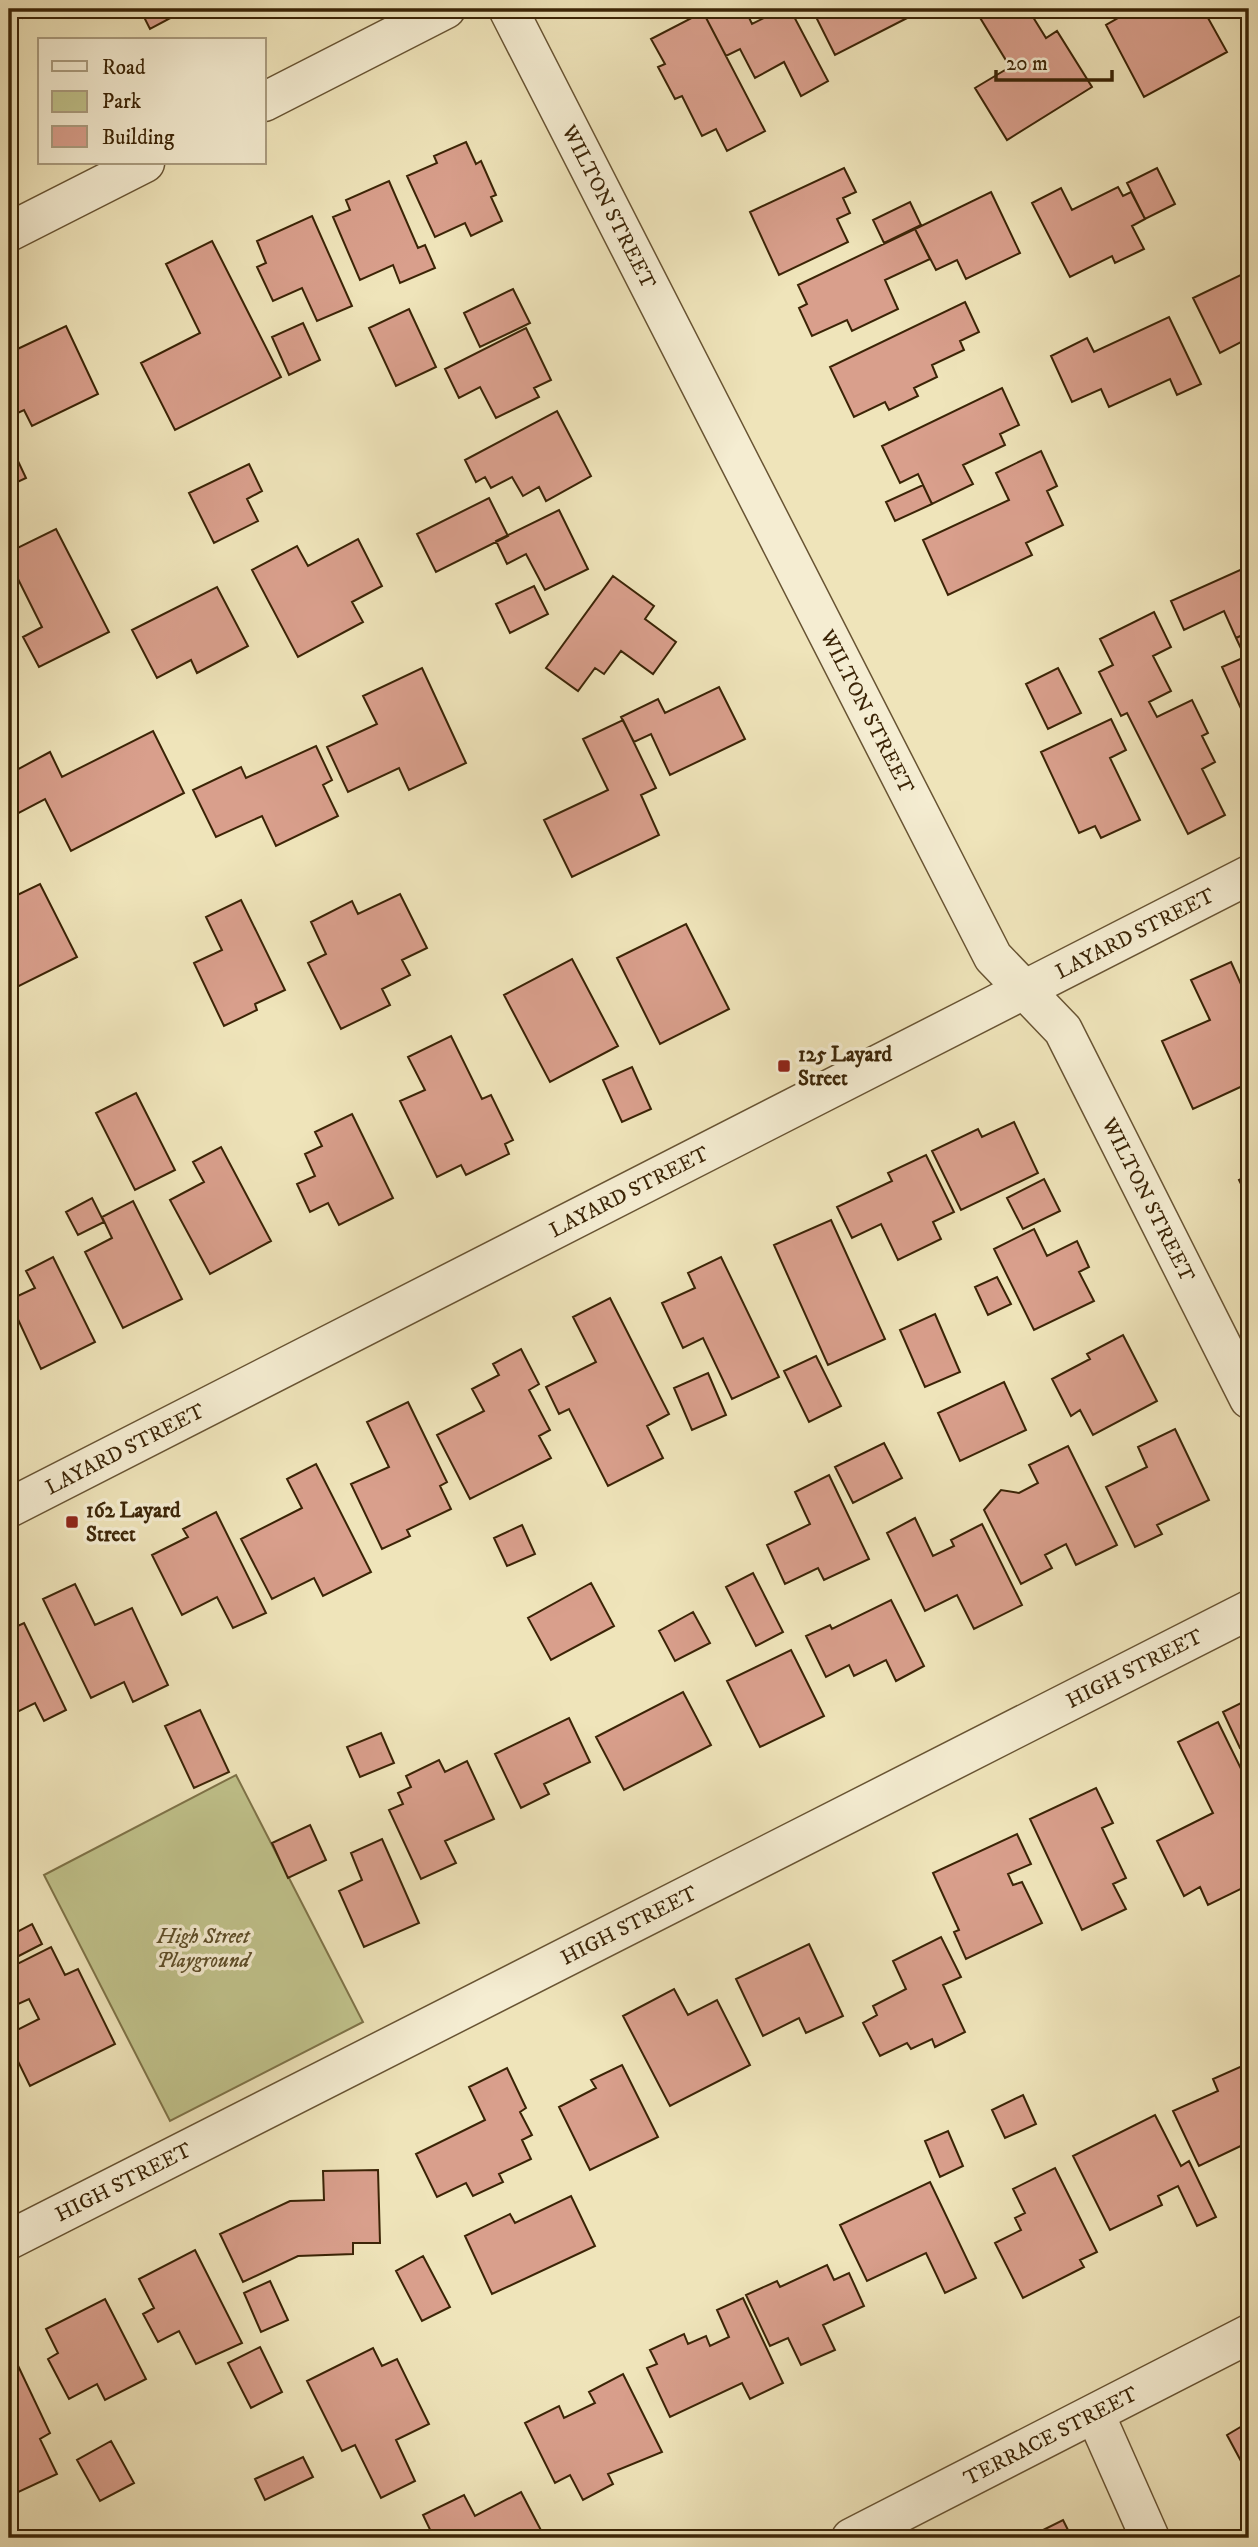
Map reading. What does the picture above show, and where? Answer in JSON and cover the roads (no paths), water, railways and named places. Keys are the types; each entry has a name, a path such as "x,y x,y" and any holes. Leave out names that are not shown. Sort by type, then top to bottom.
{"street":[{"path":"266,101 446,9"},
{"name":"WILTON STREET","path":"508,9 993,957 1027,989 1063,1030 1249,1399"},
{"path":"9,232 143,164"},
{"name":"LAYARD STREET","path":"9,1508 1249,876"},
{"name":"HIGH STREET","path":"9,2240 1249,1610"},
{"name":"TERRACE STREET","path":"851,2538 1249,2334"},
{"path":"1095,2414 1150,2538"}],"place":[{"name":"125 Layard Street","path":"784,1066"},
{"name":"162 Layard Street","path":"72,1522"}],"park label":[{"name":"High Street Playground","path":"203,1948"}]}
